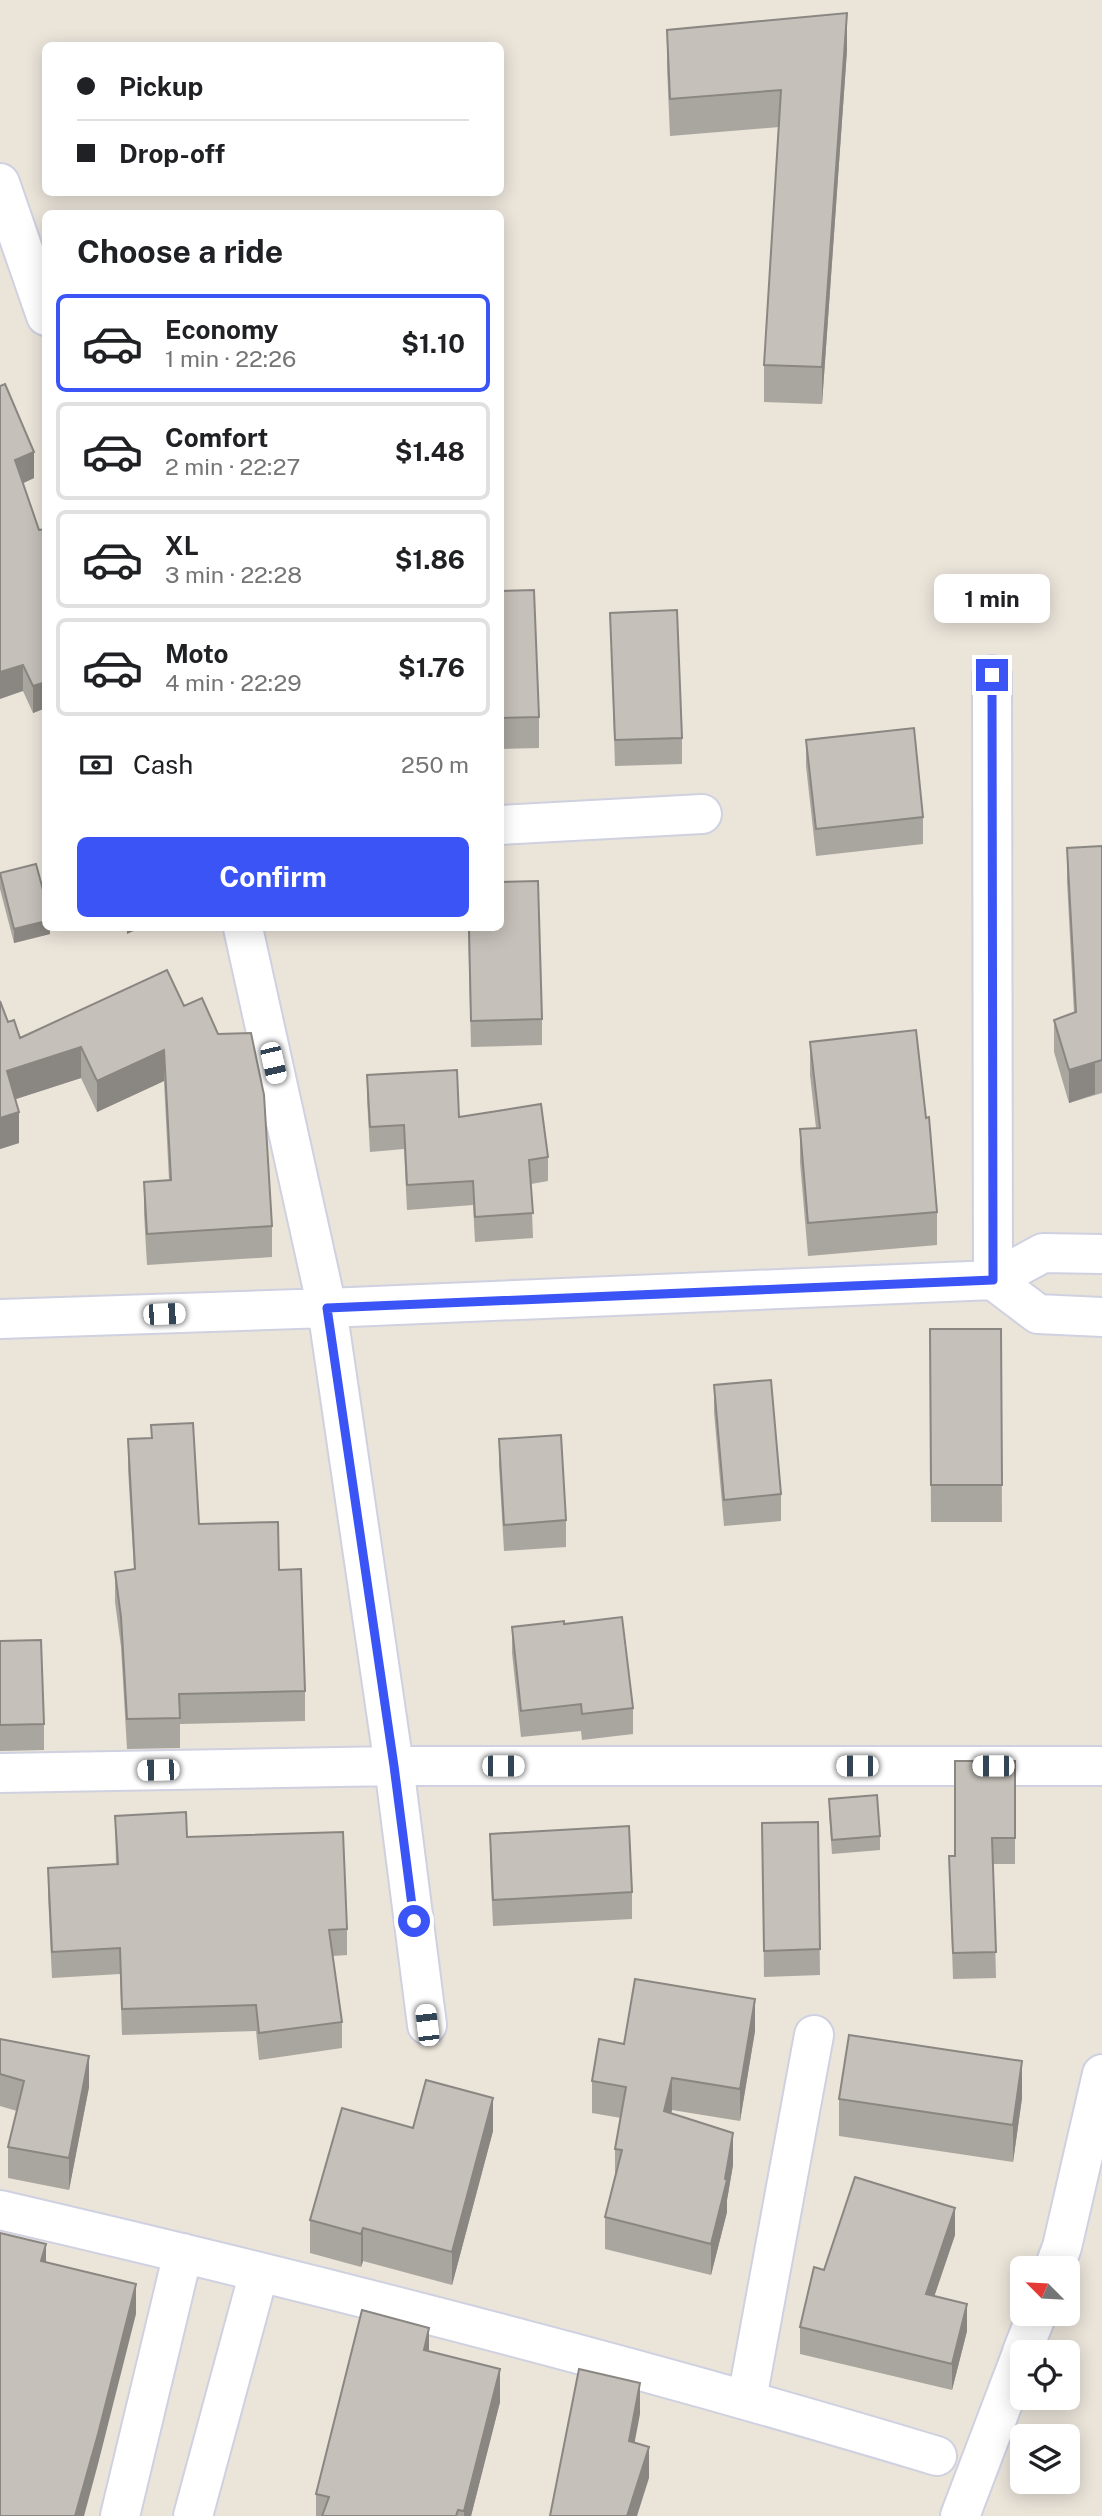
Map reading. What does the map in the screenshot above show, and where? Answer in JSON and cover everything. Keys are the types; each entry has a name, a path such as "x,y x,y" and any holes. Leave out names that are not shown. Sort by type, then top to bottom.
{"street":[{"path":"0,183 42,304"},
{"path":"992,675 993,1280"},
{"path":"504,825 702,814"},
{"path":"244,931 327,1308 394,1766 427,2025"},
{"path":"0,1319 993,1280 1043,1253 1102,1254"},
{"path":"993,1280 1038,1314 1102,1317"},
{"path":"0,1773 394,1766 1102,1766"},
{"path":"747,2399 814,2035"},
{"path":"1059,2256 1102,2074"},
{"path":"0,2210 259,2272 747,2399 937,2456"},
{"path":"120,2516 183,2253"},
{"path":"193,2516 259,2272"},
{"path":"960,2516 1010,2384"}],"building":[{"path":"847,13 822,367 764,365 781,90 670,99 667,30"},
{"path":"5,384 34,452 15,460 39,530 42,530 42,683 33,686 23,665 0,672 0,386"},
{"path":"534,590 539,717 504,718 504,591"},
{"path":"677,610 682,738 615,740 610,613"},
{"path":"914,728 923,817 816,829 806,740"},
{"path":"1102,846 1102,1060 1069,1070 1054,1020 1076,1012 1067,848"},
{"path":"36,864 42,886 42,922 14,929 0,873"},
{"path":"538,881 542,1019 471,1021 469,931 504,931 504,882"},
{"path":"167,970 184,1006 202,998 218,1034 251,1033 264,1095 272,1226 147,1234 144,1182 171,1180 164,1050 97,1081 81,1047 7,1071 19,1112 0,1118 0,1001 8,1022 14,1020 20,1038"},
{"path":"916,1030 926,1118 929,1117 937,1212 808,1223 800,1129 820,1128 810,1042"},
{"path":"457,1070 459,1117 541,1104 548,1157 529,1160 533,1213 475,1217 473,1181 407,1185 404,1125 370,1127 367,1075"},
{"path":"930,1329 1001,1329 1002,1485 931,1485"},
{"path":"771,1380 781,1494 724,1500 714,1385"},
{"path":"193,1423 199,1524 278,1522 279,1570 301,1569 305,1691 179,1694 180,1718 127,1719 121,1617 115,1572 135,1569 128,1439 152,1438 151,1425"},
{"path":"561,1435 566,1520 504,1525 499,1439"},
{"path":"622,1617 633,1708 582,1714 581,1704 521,1711 512,1627"},
{"path":"41,1640 44,1724 0,1725 0,1641"},
{"path":"955,1761 1015,1761 1015,1838 992,1838 996,1952 953,1953 949,1856 955,1856"},
{"path":"877,1795 880,1836 832,1840 829,1799"},
{"path":"186,1812 187,1837 343,1832 347,1929 329,1930 342,2022 259,2033 256,2005 122,2009 120,1948 52,1952 48,1868 118,1864 115,1816"},
{"path":"818,1822 820,1949 764,1951 762,1823"},
{"path":"629,1826 632,1892 493,1900 490,1834"},
{"path":"635,1979 755,1999 740,2089 672,2078 664,2111 733,2133 725,2179 727,2180 711,2244 605,2217 622,2150 615,2149 626,2087 592,2081 599,2039 624,2044"},
{"path":"849,2035 1022,2061 1013,2125 839,2099"},
{"path":"0,2039 89,2056 69,2158 8,2147 24,2081 0,2074"},
{"path":"426,2080 493,2098 452,2252 363,2228 361,2234 310,2220 342,2108 413,2128"},
{"path":"855,2177 955,2208 926,2294 967,2304 952,2364 800,2327 814,2267 824,2270"},
{"path":"0,2233 46,2244 41,2261 136,2284 75,2516 0,2516"},
{"path":"362,2310 429,2328 424,2350 500,2369 464,2511 458,2510 456,2516 322,2516 329,2497 316,2494"},
{"path":"579,2369 640,2383 629,2441 649,2447 627,2516 550,2516"}],"route":[{"path":"414,1921 327,1308 993,1280 992,675"}]}
